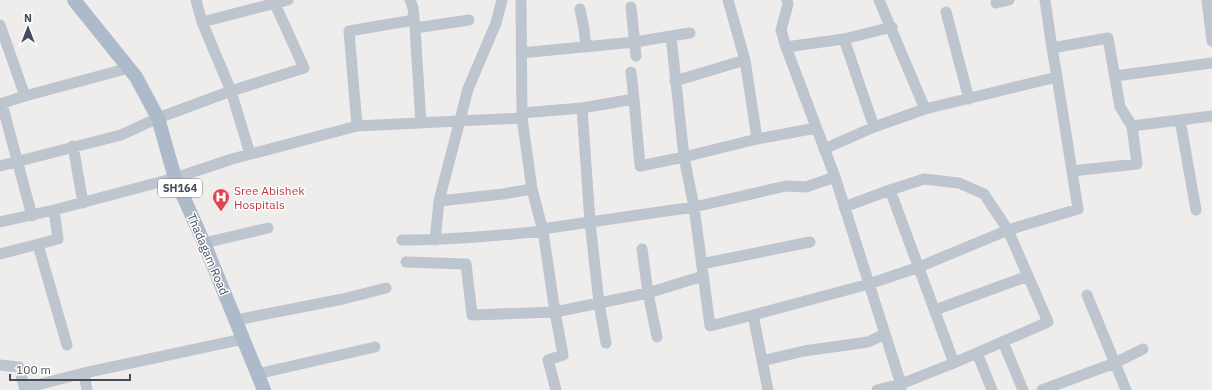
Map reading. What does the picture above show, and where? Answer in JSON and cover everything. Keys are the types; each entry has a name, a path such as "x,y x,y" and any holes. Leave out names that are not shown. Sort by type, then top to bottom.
{"main road":[{"name":"Thadagam Road","path":"74,0 136,77 158,118 175,178 204,243 264,390"}],"street":[{"path":"196,0 202,22 231,91 250,154"},
{"path":"202,22 288,0"},
{"path":"410,0 413,8 421,123"},
{"path":"435,240 439,201 468,89 496,24 502,0"},
{"path":"521,0 522,115 532,189 543,230 563,355 548,360 556,390"},
{"path":"728,0 745,60 757,139"},
{"path":"787,0 788,4 781,30 786,47 835,177 901,387"},
{"path":"879,0 926,109"},
{"path":"996,3 1010,0"},
{"path":"671,36 684,157 694,207 710,326 869,284 919,266 1008,230 1078,209 1045,0"},
{"path":"1207,0 1212,41"},
{"path":"0,166 73,146 121,135 158,118 231,91 304,68 275,4"},
{"path":"631,7 636,56"},
{"path":"580,9 586,46"},
{"path":"946,12 969,99"},
{"path":"357,126 349,30 469,20"},
{"path":"0,25 3,44 25,96"},
{"path":"786,47 844,39 892,28"},
{"path":"521,52 635,42 690,33"},
{"path":"1052,48 1108,38 1120,107 1132,126 1137,164 1072,171"},
{"path":"844,39 874,127"},
{"path":"675,81 745,60"},
{"path":"1115,76 1212,63"},
{"path":"32,216 1,104 25,96 129,68"},
{"path":"631,72 640,166 757,139 816,128"},
{"path":"824,149 874,127 926,109 1057,77"},
{"path":"0,222 32,216 83,203 175,178 213,164 357,126 421,123 522,115 582,108 634,99"},
{"path":"582,108 590,222 599,303 606,343"},
{"path":"1132,126 1212,116"},
{"path":"1180,120 1196,210"},
{"path":"73,146 83,203"},
{"path":"402,240 435,240 543,230 694,207 786,186 806,187 835,177"},
{"path":"844,207 924,178 959,183 984,194 1008,230 1048,322 901,387 877,390"},
{"path":"439,201 503,194 532,189"},
{"path":"890,190 954,363"},
{"path":"0,254 58,239 54,210"},
{"path":"204,243 268,228"},
{"path":"701,264 810,242"},
{"path":"38,245 67,345"},
{"path":"642,249 648,293 657,337"},
{"path":"406,262 466,264 472,315 556,312 648,293 703,276"},
{"path":"935,310 1028,276"},
{"path":"236,320 343,299 386,288"},
{"path":"1087,295 1126,390"},
{"path":"753,315 768,390"},
{"path":"762,361 804,351 868,342 885,334"},
{"path":"0,365 20,367 25,389 84,373 243,339"},
{"path":"1003,342 1023,390"},
{"path":"257,374 375,347"},
{"path":"1042,390 1115,363 1143,349"},
{"path":"977,353 992,390"},
{"path":"84,373 87,390"}],"place":[{"name":"Sree Abishek Hospitals","path":"221,212"}]}
